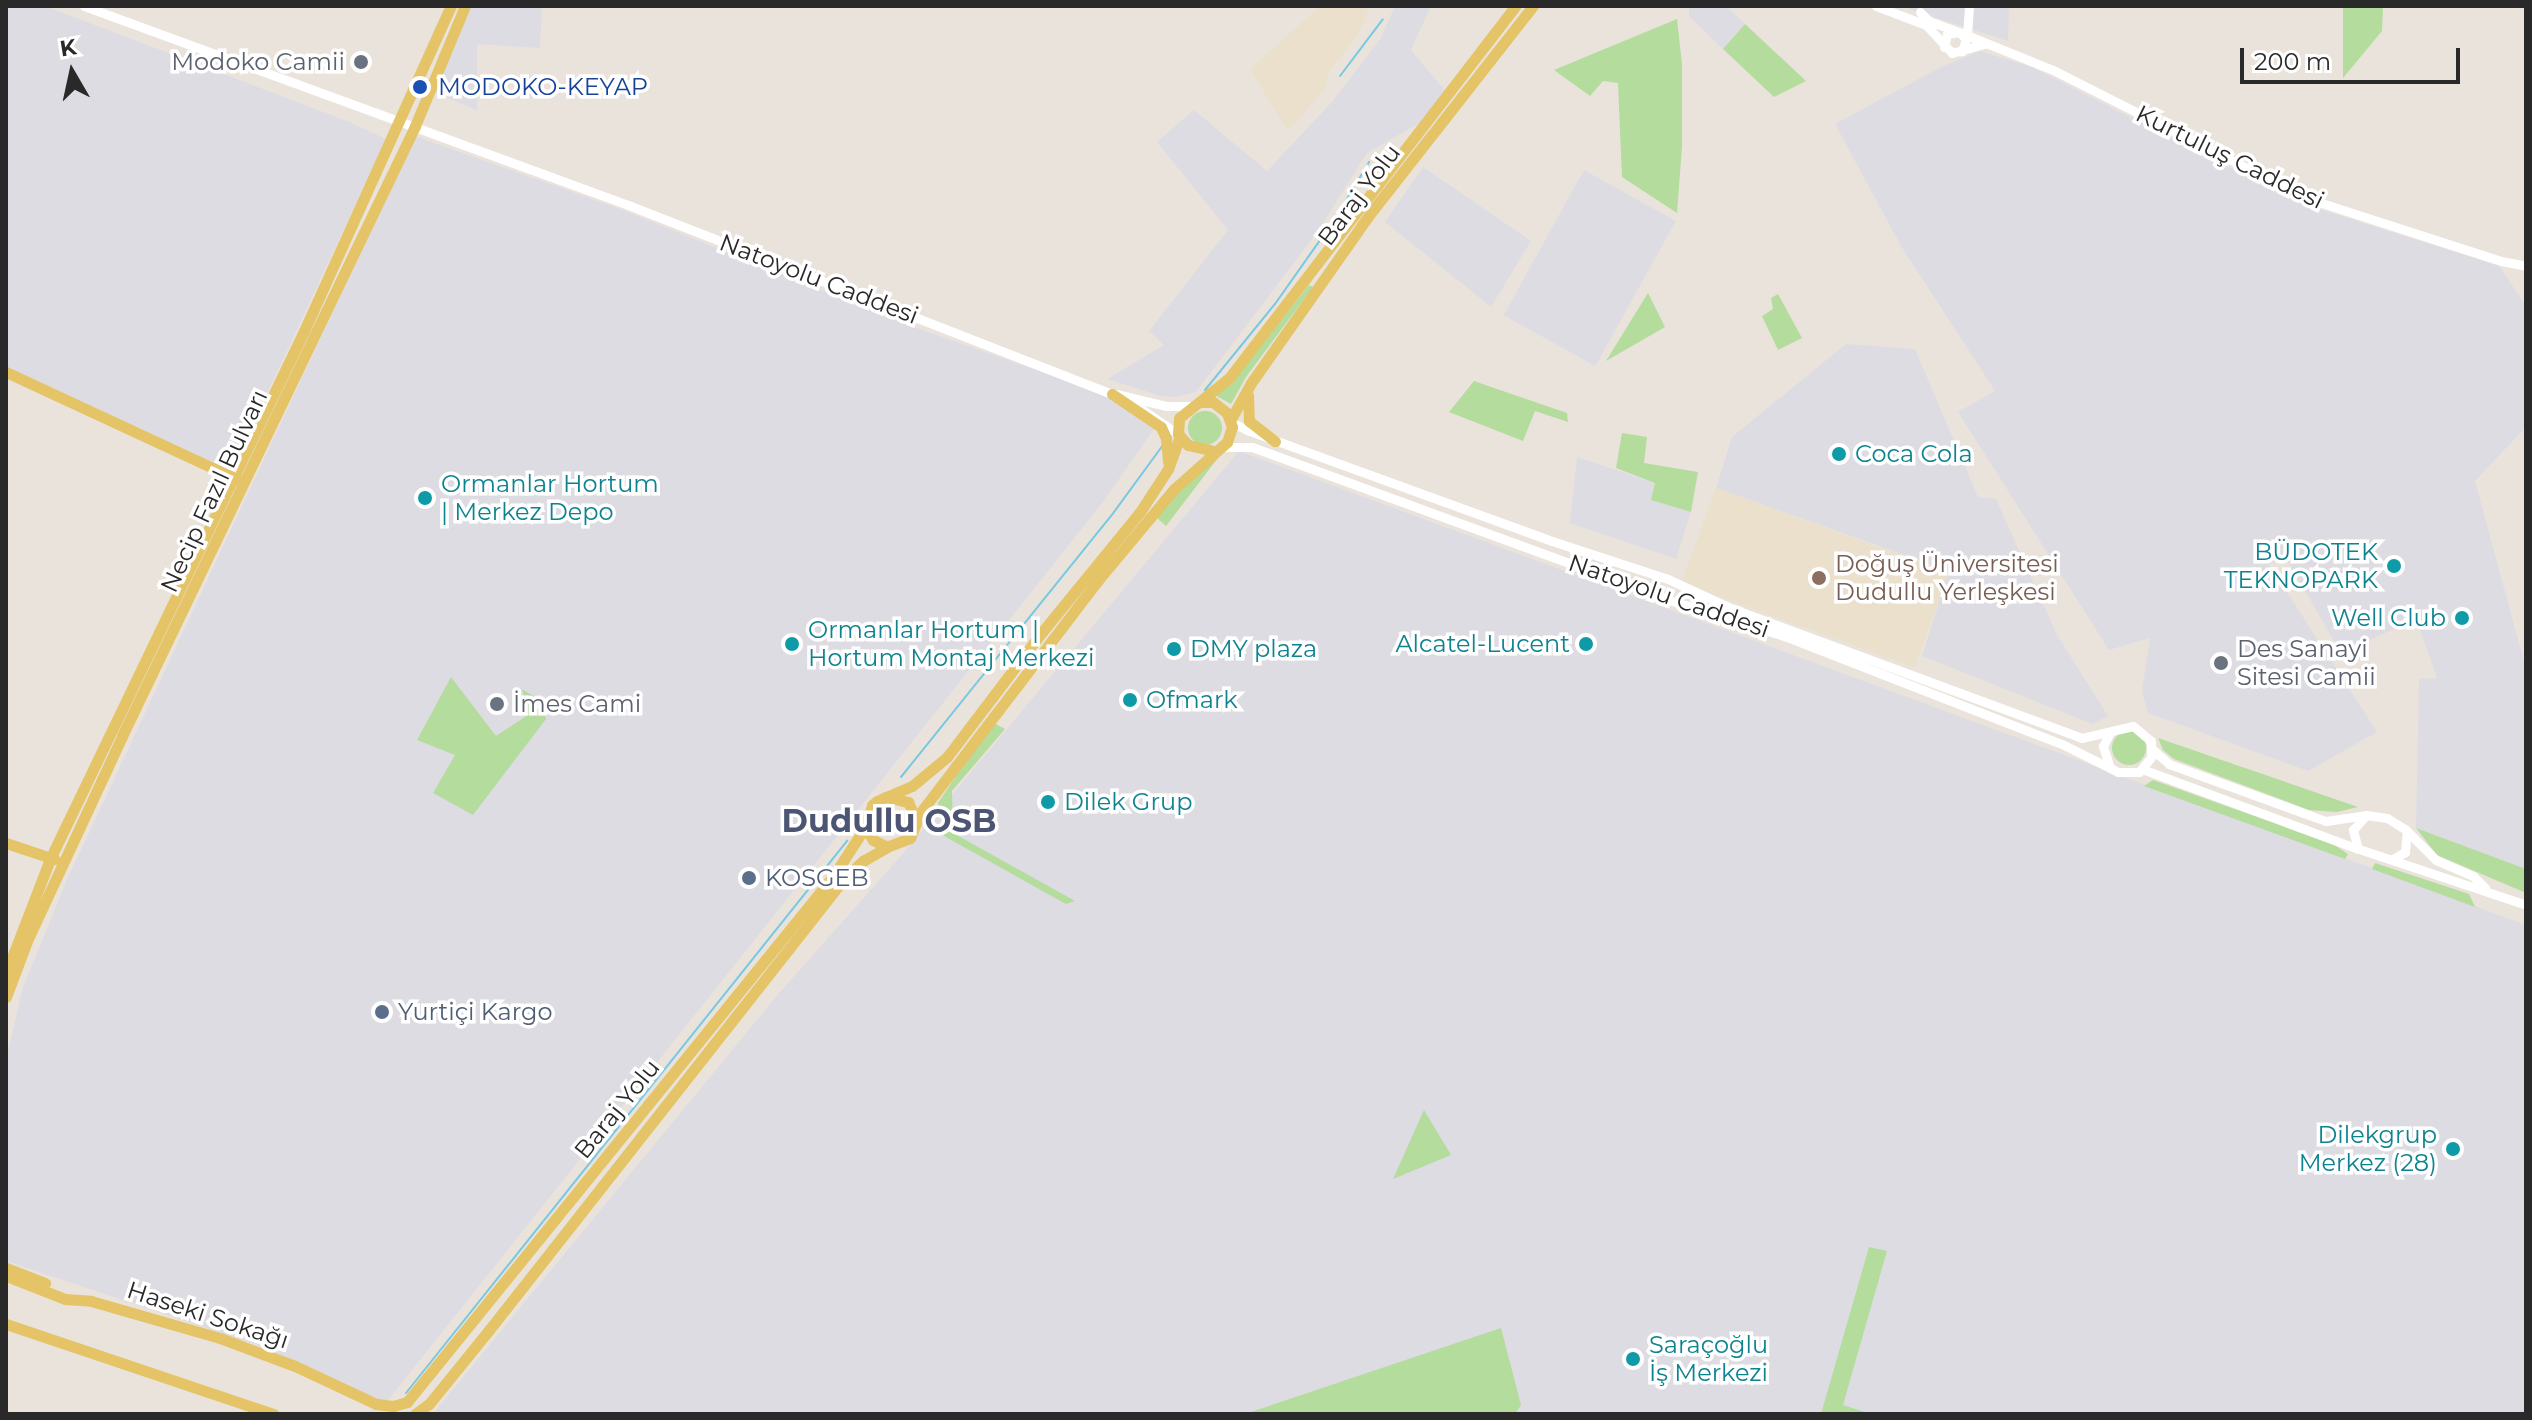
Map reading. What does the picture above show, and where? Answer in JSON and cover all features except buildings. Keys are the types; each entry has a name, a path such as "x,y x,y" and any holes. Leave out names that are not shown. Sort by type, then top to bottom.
{"main road":[{"name":"Natoyolu Caddesi","path":"84,6 348,103 402,117 452,140 1112,394 1155,415 1179,435"},
{"name":"Necip Fazıl Bulvarı","path":"6,973 50,859 402,117 451,6"},
{"name":"Necip Fazıl Bulvarı","path":"6,997 27,941 416,123 465,6"},
{"name":"Baraj Yolu","path":"1470,80 1515,6"},
{"name":"Baraj Yolu","path":"1193,404 1229,378 1533,6"},
{"path":"1876,6 1926,25 1952,53 1987,43"},
{"path":"1962,51 1966,43 1961,33 1969,6"},
{"name":"Kurtuluş Caddesi","path":"1920,12 1929,21 2053,70 2306,198 2501,261 2526,266"},
{"path":"1944,47 1947,34 1961,33"},
{"name":"Baraj Yolu","path":"1231,420 1251,383 1365,213"},
{"path":"6,372 231,479 245,480"},
{"path":"1251,383 1246,406 1249,421 1275,441"},
{"path":"1112,394 1166,406 1193,404 1221,406 1231,420 1231,435 1174,489 1089,590 917,819 910,838 887,847 873,840 865,825 867,812 882,799 912,786 947,757 1042,632 1134,521 1168,469 1179,435 1179,418 1193,404"},
{"path":"1112,394 1161,427 1169,451 1168,469"},
{"name":"Natoyolu Caddesi","path":"1231,420 1275,441 1552,541 1668,579 1733,609 2082,738 2110,732"},
{"path":"1179,435 1195,449 1218,449"},
{"name":"Natoyolu Caddesi","path":"1218,449 1252,447 1669,600 1787,637 2062,744 2111,768"},
{"path":"2488,891 2473,876 2424,852 2407,831 2387,818 2366,815 2326,821 2169,764 2152,749 2140,729 2125,725 2110,732 2103,746 2111,768 2126,774 2142,769 2358,849 2526,905"},
{"path":"2142,769 2152,749"},
{"path":"882,799 908,802 917,819"},
{"path":"2358,849 2353,830 2366,815"},
{"name":"Baraj Yolu","path":"393,1406 417,1394 834,875 865,825"},
{"path":"2390,860 2405,852 2407,831"},
{"path":"9,844 50,859 67,857"},
{"name":"Baraj Yolu","path":"415,1414 429,1404 843,880 863,861 887,847"},
{"path":"6,1268 91,1301"},
{"name":"Haseki Sokağı","path":"6,1276 65,1299 91,1301 232,1342 295,1366 376,1404 393,1406"},
{"path":"6,1324 273,1414"}],"shaded area":[{"path":"6,6 45,6 347,121 386,139 230,473 6,368"},
{"path":"471,6 542,6 540,48 477,44 477,110 433,92"},
{"path":"1320,6 1370,6 1359,33 1328,73 1326,88 1288,131 1250,69"},
{"path":"1395,6 1431,6 1411,50 1447,93 1420,123 1367,153 1318,231 1196,392 1176,397 1161,396 1107,379 1164,345 1149,331 1228,230 1157,142 1194,110 1267,171 1331,103 1381,38"},
{"path":"1689,6 1726,6 1745,24 1723,49 1689,16"},
{"path":"1900,6 2009,6 2008,41"},
{"path":"1980,51 2034,68 2297,202 2499,266 2526,306 2526,427 2475,481 2526,669 2526,869 2416,828 2419,679 2437,678 2416,619 2341,653 2286,558 2269,564 2377,732 2308,771 2148,713 2142,691 2150,638 2109,650 1958,412 1995,391 1901,246 1835,124 1941,67"},
{"path":"415,136 620,209 908,325 1108,395 1154,429 1103,502 389,1399 382,1403 260,1346 6,1261 6,1060 23,987 66,882"},
{"path":"1423,167 1531,241 1491,307 1385,222"},
{"path":"1584,170 1676,221 1595,366 1504,315"},
{"path":"1846,344 1915,349 1978,497 1996,499 2057,635 2108,716 2093,724 1922,656 1949,571 1716,488 1732,437"},
{"name":"Dudullu OSB","path":"1239,451 2526,925 2526,1414 441,1414 435,1411 780,992 900,857"},
{"path":"1577,457 1655,483 1651,500 1691,512 1676,559 1570,523"},
{"name":"Doğuş Üniversitesi Dudullu Yerleşkesi","path":"1716,488 1949,573 1914,668 1681,583"}],"green space":[{"path":"2343,6 2383,6 2382,31 2343,78"},
{"path":"1677,19 1682,64 1682,147 1677,213 1622,177 1618,83 1603,81 1590,96 1554,70"},
{"path":"1745,24 1806,81 1774,97 1723,49"},
{"path":"1309,285 1313,287 1246,377 1231,404 1215,395 1234,379"},
{"path":"1648,293 1665,327 1606,361"},
{"path":"1778,294 1802,338 1778,350 1762,316 1773,309 1771,298"},
{"path":"1474,381 1567,413 1568,422 1535,411 1523,441 1449,412"},
{"path":"1205,411 1217,416 1222,428 1217,440 1205,445 1193,440 1188,428 1193,416"},
{"path":"1622,433 1647,437 1644,463 1698,472 1691,512 1651,500 1655,483 1616,468"},
{"path":"1224,450 1166,526 1156,517 1176,493"},
{"path":"451,677 496,736 528,715 522,689 543,702 546,719 473,815 433,793 455,755 417,740"},
{"path":"992,722 1005,729 952,791 953,833 1075,901 1066,904 944,836 938,803"},
{"path":"2129,731 2141,736 2146,748 2141,760 2129,765 2117,760 2112,748 2117,736"},
{"path":"2158,738 2358,807 2337,812 2309,810 2174,759 2163,750"},
{"path":"2153,780 2333,844 2348,854 2345,859 2144,786"},
{"path":"2416,828 2526,869 2526,893 2437,855"},
{"path":"2375,863 2469,894 2475,907 2372,869"},
{"path":"1424,1110 1451,1155 1393,1179"},
{"path":"1869,1247 1887,1251 1843,1405 1871,1414 1821,1414"},
{"path":"1501,1328 1521,1405 1515,1414 1245,1414"}],"waterway":[{"path":"1340,76 1383,19"},
{"path":"1344,204 1369,162"},
{"path":"1205,390 1275,304 1330,226"},
{"path":"901,777 1114,512 1163,445"},
{"path":"406,1393 847,841"}],"place":[{"name":"Modoko Camii","path":"361,62"},
{"name":"MODOKO-KEYAP","path":"420,87"},
{"name":"Coca Cola","path":"1839,454"},
{"name":"Ormanlar Hortum | Merkez Depo","path":"425,498"},
{"name":"BÜDOTEK TEKNOPARK","path":"2394,566"},
{"name":"Doğuş Üniversitesi Dudullu Yerleşkesi","path":"1819,578"},
{"name":"Well Club","path":"2462,618"},
{"name":"Ormanlar Hortum | Hortum Montaj Merkezi","path":"792,644"},
{"name":"Alcatel-Lucent","path":"1586,644"},
{"name":"DMY plaza","path":"1174,649"},
{"name":"Des Sanayi Sitesi Camii","path":"2221,663"},
{"name":"Ofmark","path":"1130,700"},
{"name":"İmes Cami","path":"497,704"},
{"name":"Dilek Grup","path":"1048,802"},
{"name":"KOSGEB","path":"749,878"},
{"name":"Yurtiçi Kargo","path":"382,1012"},
{"name":"Dilekgrup Merkez (28)","path":"2453,1149"},
{"name":"Saraçoğlu İş Merkezi","path":"1633,1359"}],"district":[{"name":"Dudullu OSB","path":"889,821"}]}
